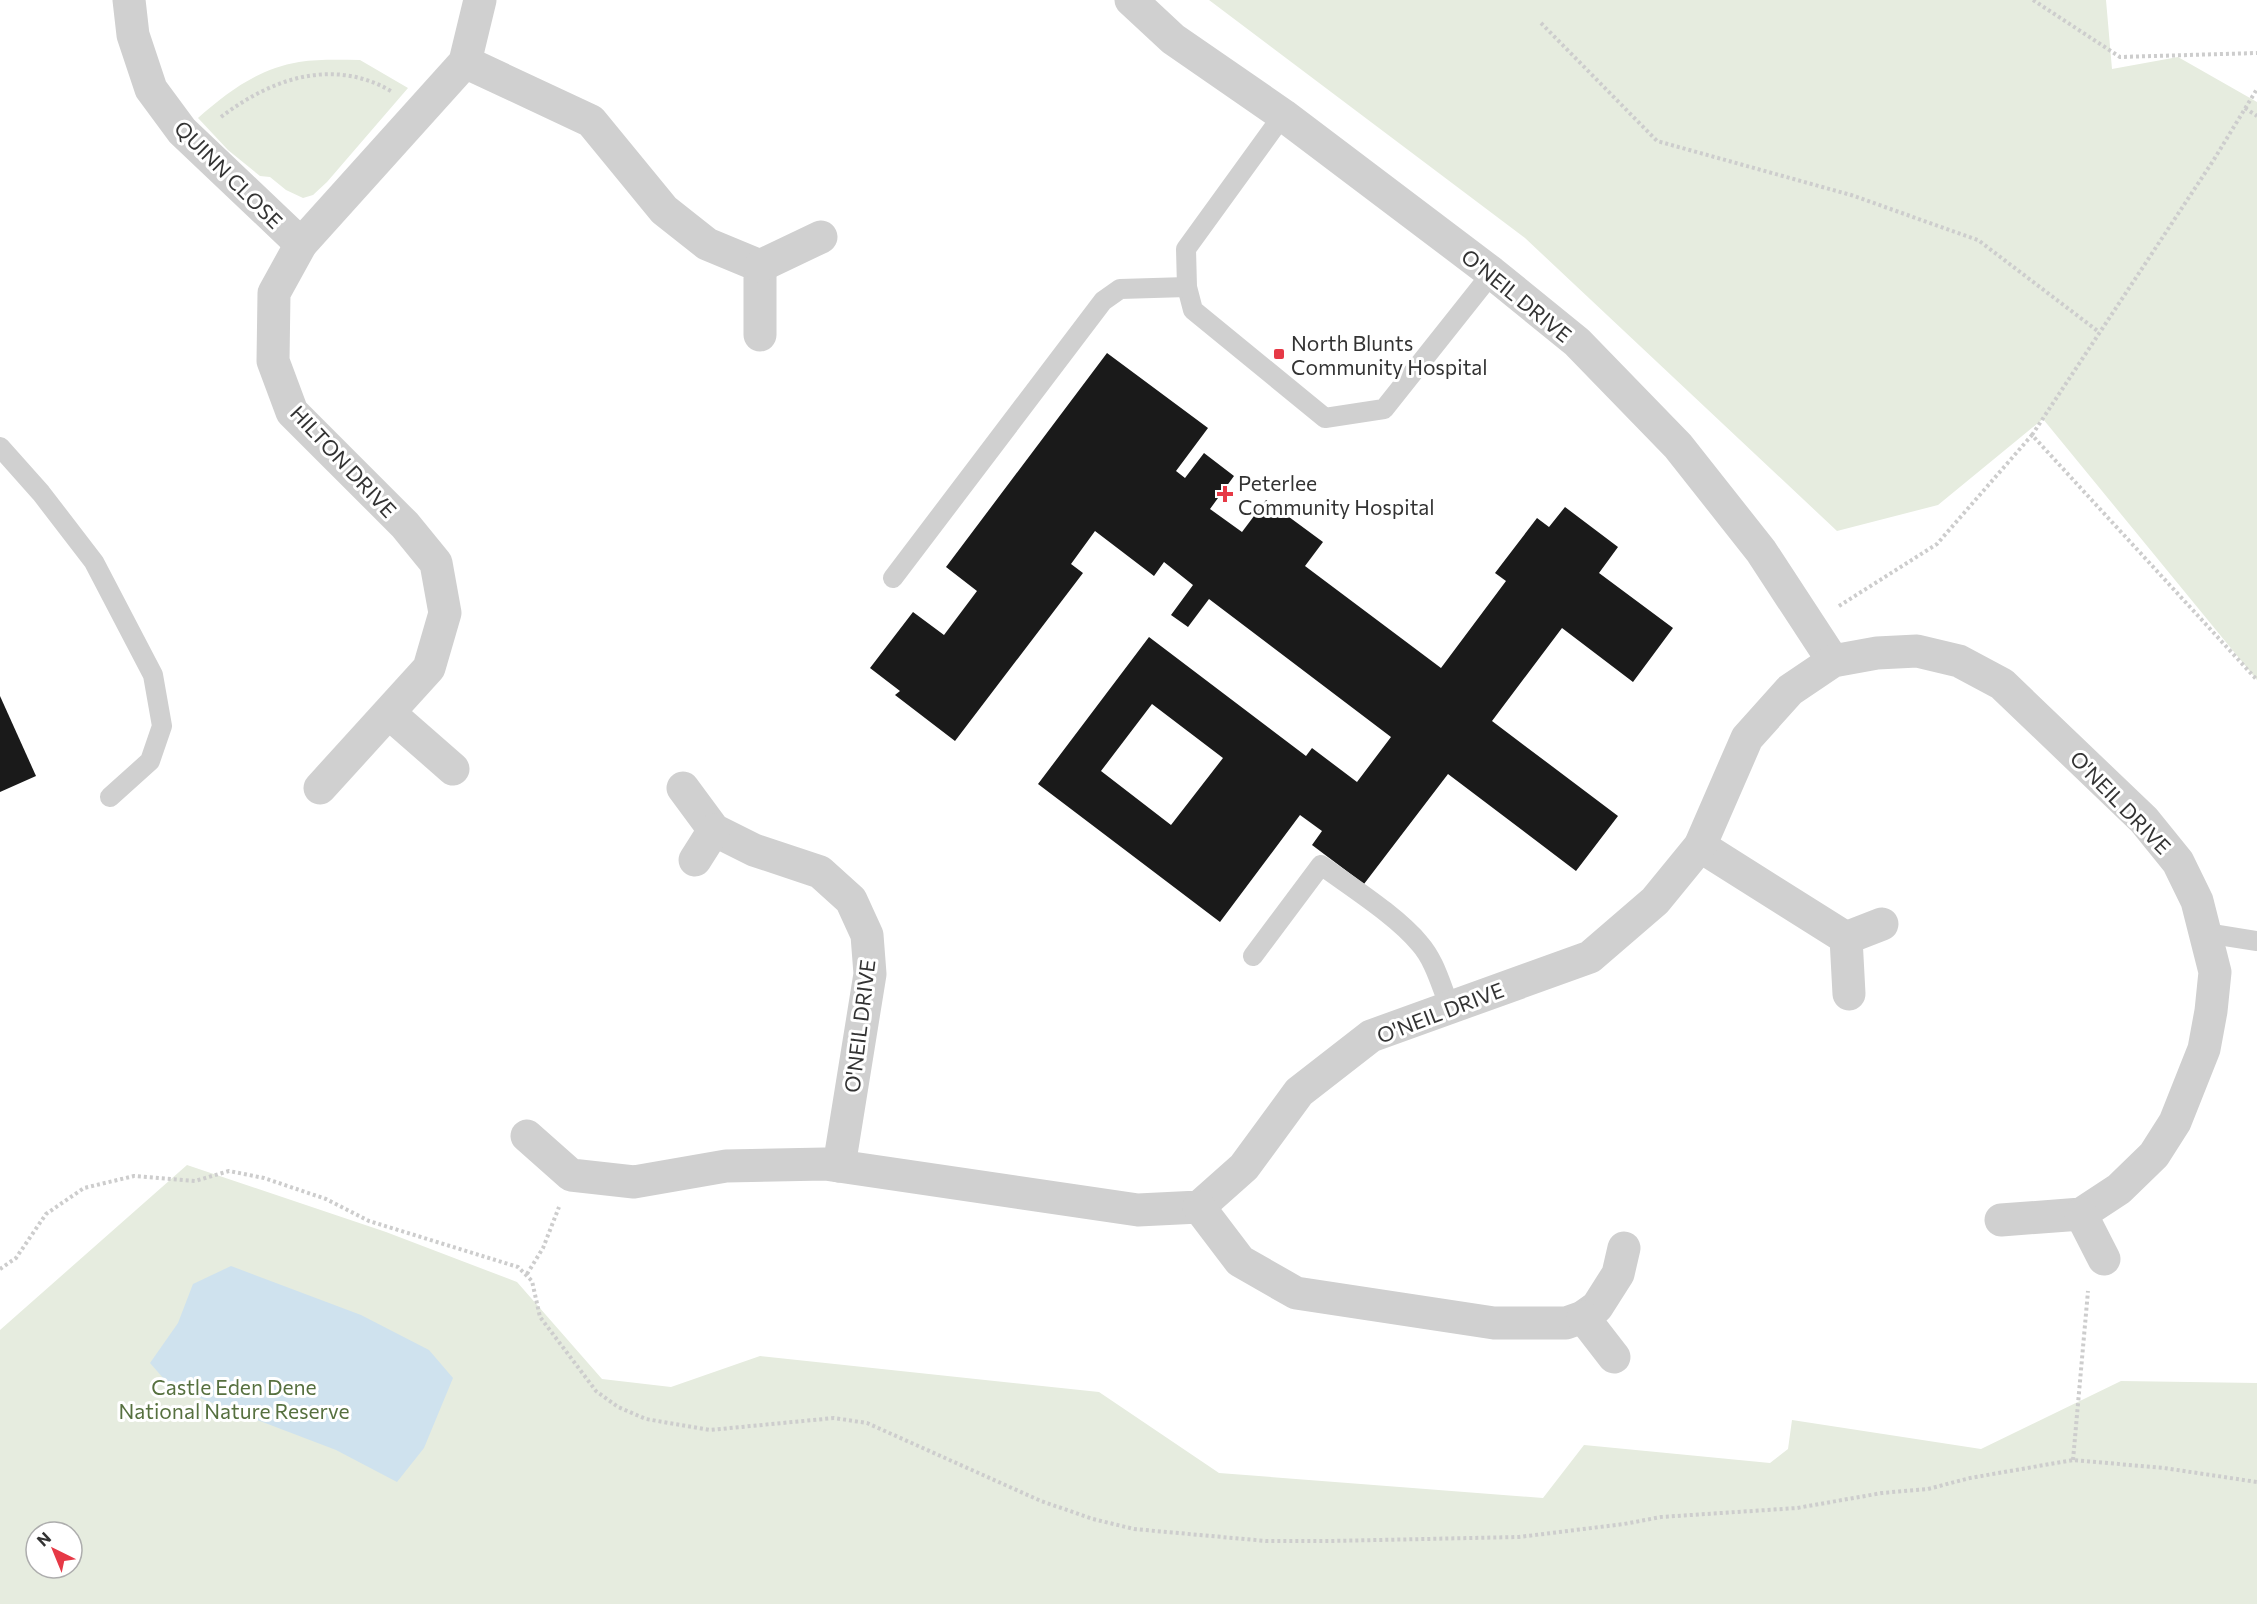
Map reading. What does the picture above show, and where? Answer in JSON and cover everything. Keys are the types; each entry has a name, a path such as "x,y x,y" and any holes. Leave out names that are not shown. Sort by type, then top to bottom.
{"street":[{"name":"QUINN CLOSE","path":"129,0 133,35 151,89 182,131 301,244"},
{"name":"HILTON DRIVE","path":"320,789 429,668 445,613 436,563 405,525 292,412 273,361 274,293 301,244 465,62 480,0"},
{"name":"O'NEIL DRIVE","path":"1131,0 1173,39 1283,115 1492,273 1577,342 1678,446 1761,551 1833,661"},
{"path":"465,62 591,121 664,210 706,244 760,266 821,237"},
{"path":"760,266 760,335"},
{"name":"O'NEIL DRIVE","path":"1199,1207 1244,1167 1299,1092 1371,1036 1590,957 1655,901 1700,846 1747,738 1790,690 1833,661 1877,653 1917,651 1959,661 2002,684 2144,820 2178,862 2197,901 2215,972 2204,1049 2175,1122 2154,1155 2119,1189 2081,1214 2001,1220"},
{"path":"389,712 453,769"},
{"name":"O'NEIL DRIVE","path":"683,788 714,830 754,850 820,873 851,900 867,934 870,974 839,1166"},
{"path":"695,860 714,830"},
{"path":"1700,846 1846,938"},
{"path":"1846,938 1882,924"},
{"path":"1846,938 1849,994"},
{"path":"527,1136 571,1175 634,1182 726,1166 825,1164 1138,1210 1199,1207 1240,1261 1296,1293 1494,1323 1566,1323 1583,1317 1597,1307 1618,1274 1624,1248"},
{"path":"2081,1214 2104,1259"},
{"path":"1583,1317 1614,1357"}],"lane":[{"path":"1283,115 1186,249 1188,287 1193,310 1325,418 1384,409 1492,273"},
{"path":"893,578 1103,301 1120,289 1188,287"},
{"path":"0,447 41,493 94,562 153,675 162,726 150,761 110,797"},
{"path":"1253,956 1321,865 1400,924 1421,944 1431,961 1450,1007"},
{"path":"2206,933 2257,941"}],"path":[{"path":"2033,0 2120,57 2257,53"},
{"path":"1541,23 1657,141 1851,195 1978,240 2099,332"},
{"path":"194,142 213,122 244,99 272,85 301,77 333,73 360,77 386,88 420,112"},
{"path":"1809,625 1937,544 2032,435 2257,88"},
{"path":"2246,108 2257,116"},
{"path":"2032,435 2257,680"},
{"path":"0,1269 16,1258 46,1214 84,1188 134,1176 195,1181 229,1171 275,1181 326,1199 369,1221 518,1267 532,1281 540,1317 596,1391 618,1407 646,1419 710,1431 834,1418 867,1423 1041,1501 1093,1519 1134,1529 1266,1540 1519,1537 1614,1526 1660,1517 1797,1508 1882,1492 1928,1489 1970,1478 2073,1460 2164,1468 2257,1482"},
{"path":"526,1274 543,1248 571,1175"},
{"path":"2073,1460 2089,1283 2104,1259"}],"green space":[{"path":"1209,0 2106,0 2112,69 2178,57 2257,102 2257,680 2043,419 1938,505 1837,531 1525,238"},
{"path":"360,60 408,88 327,182 313,195 303,198 286,190 270,177 260,176 228,150 198,118 245,82 270,70 307,61"},
{"name":"Castle Eden Dene National Nature Reserve","path":"187,1165 386,1232 517,1282 602,1379 671,1387 760,1356 1099,1392 1219,1473 1543,1498 1584,1445 1770,1463 1788,1449 1792,1420 1981,1449 2121,1381 2257,1383 2257,1604 0,1604 0,1330"}],"water":[{"path":"231,1266 361,1315 429,1350 453,1378 424,1448 397,1482 336,1450 171,1387 150,1363 178,1323 193,1284"}],"building":[{"path":"1107,353 1208,428 1176,471 1185,478 1204,453 1234,476 1210,509 1242,532 1266,500 1323,542 1305,566 1441,668 1506,581 1495,573 1537,518 1549,527 1565,507 1618,547 1599,573 1673,628 1633,682 1562,628 1492,721 1618,816 1576,871 1448,774 1364,884 1312,845 1322,831 1300,815 1220,922 1038,784 1149,637 1306,756 1312,748 1357,782 1391,737 1209,599 1188,627 1171,615 1193,585 1164,562 1154,576 1095,531 1071,564 1083,573 955,741 895,695 900,691 870,668 913,612 944,635 977,591 946,567","holes":["1152,704 1223,758 1171,825 1101,771"]},
{"path":"0,696 36,776 0,792"}],"place":[{"name":"North Blunts Community Hospital","path":"1279,354"},
{"name":"Peterlee Community Hospital","path":"1225,494"}]}
